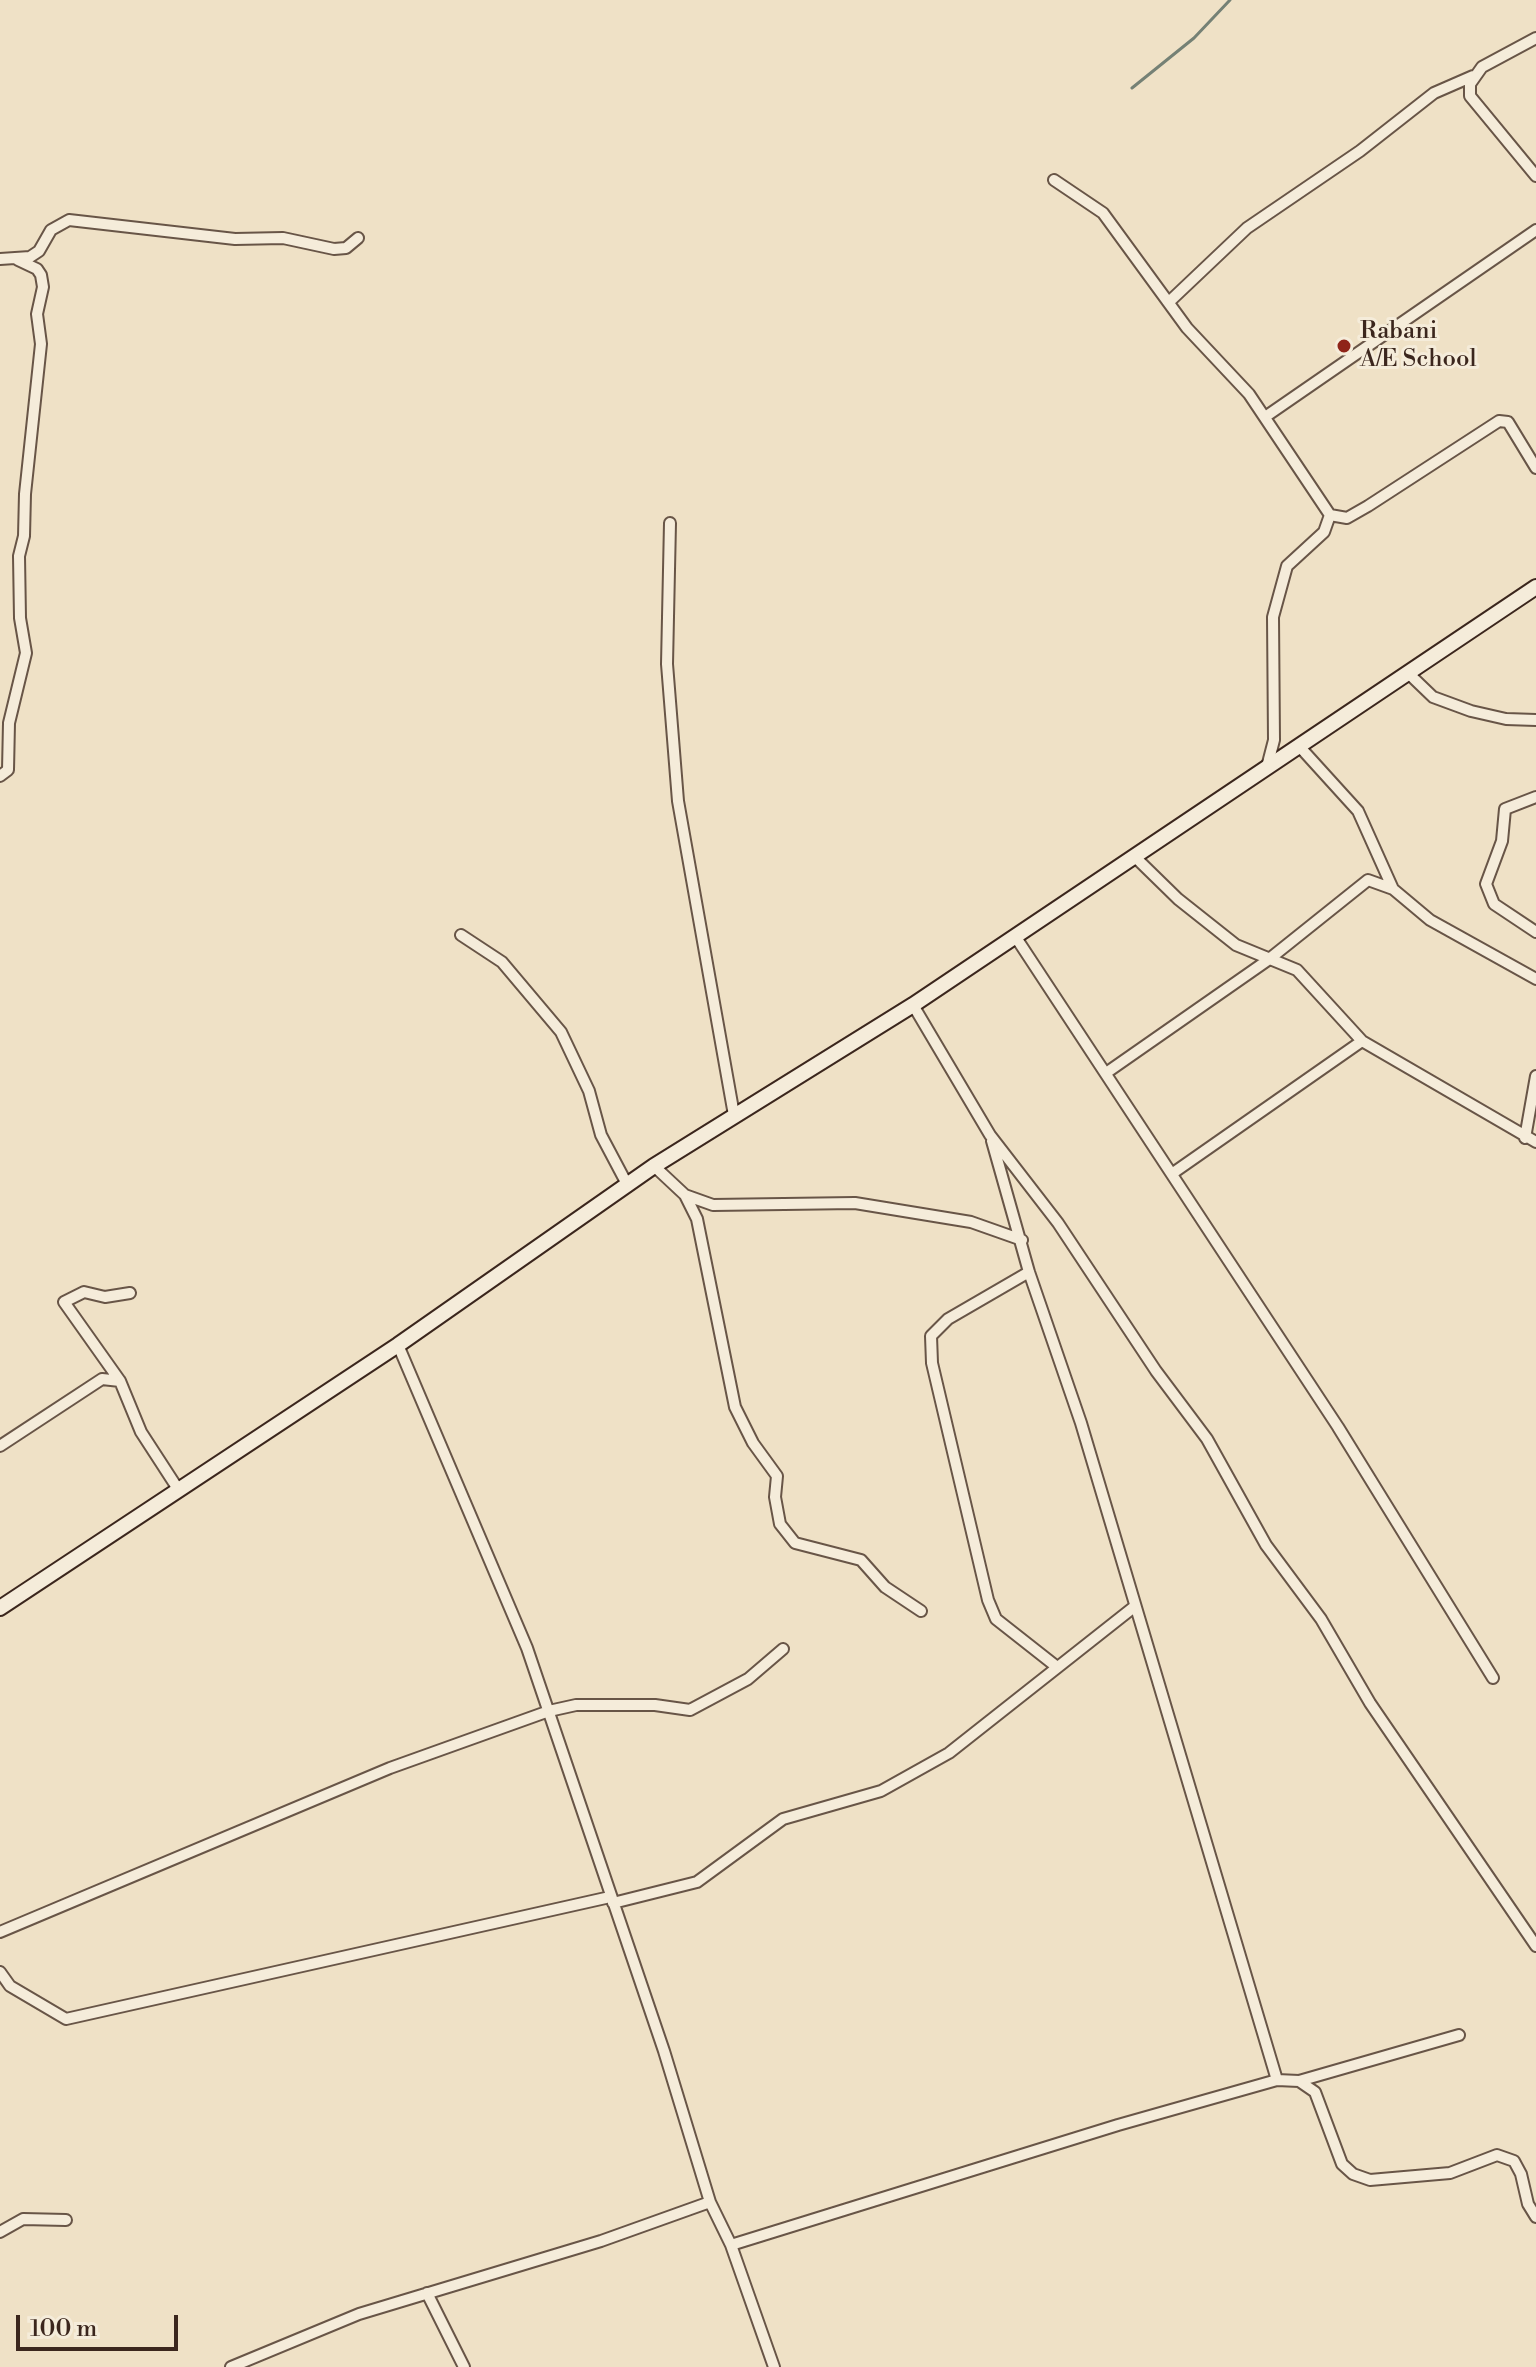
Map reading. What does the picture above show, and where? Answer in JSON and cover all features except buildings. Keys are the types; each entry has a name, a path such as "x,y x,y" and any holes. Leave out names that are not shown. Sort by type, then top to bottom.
{"main road":[{"path":"0,1608 398,1345 654,1166 913,1005 1536,587"}],"street":[{"path":"1170,301 1247,228 1360,151 1434,93 1473,76 1536,38"},
{"path":"1473,76 1470,96 1536,176"},
{"path":"1054,180 1103,213 1187,328 1265,417 1330,515 1347,518 1499,421 1508,422 1536,468"},
{"path":"18,260 39,251 51,230 69,220 235,239 283,238 334,249 346,248 358,238"},
{"path":"1265,417 1536,230"},
{"path":"0,259 18,260 37,269 43,287 37,314 41,344 25,494 24,536 19,556 20,618 26,653 9,723 8,770 0,776"},
{"path":"1267,767 1274,740 1273,617 1287,566 1324,532 1330,515"},
{"path":"670,523 667,664 678,801 734,1115"},
{"path":"1407,672 1433,697 1471,711 1506,719 1536,720"},
{"path":"1299,746 1358,811 1393,889"},
{"path":"1536,797 1505,809 1502,841 1486,884 1494,904 1536,932"},
{"path":"1134,856 1178,899 1236,945 1297,970 1362,1041 1531,1140 1536,1076"},
{"path":"1106,1073 1268,960 1368,880 1393,889 1430,920 1536,979"},
{"path":"461,935 502,962 561,1032 589,1091 601,1135 628,1186"},
{"path":"1015,936 1338,1427 1493,1678"},
{"path":"913,1005 990,1135 1058,1223 1156,1371 1207,1439 1266,1545 1321,1619 1370,1703 1536,1946"},
{"path":"1173,1173 1362,1041"},
{"path":"990,1135 1029,1272 1081,1423 1277,2080"},
{"path":"654,1166 685,1195 697,1219 735,1407 753,1443 777,1476 775,1497 780,1524 795,1543 861,1560 885,1587 921,1611"},
{"path":"685,1195 713,1205 855,1203 971,1222 1022,1240"},
{"path":"1029,1272 948,1319 931,1336 932,1363 996,1619 1057,1667"},
{"path":"130,1293 105,1297 84,1292 64,1302 120,1381 141,1432 178,1489"},
{"path":"398,1345 527,1648 664,2051 710,2202 731,2245 774,2367"},
{"path":"0,1446 102,1379 120,1381"},
{"path":"0,1972 10,1986 66,2019 697,1882 783,1819 881,1791 949,1753 1134,1607"},
{"path":"0,1932 390,1768 549,1711 576,1705 655,1705 690,1710 748,1679 783,1649"},
{"path":"731,2245 1118,2125 1277,2080 1299,2081 1459,2035"},
{"path":"1299,2081 1315,2092 1342,2164 1353,2174 1370,2180 1450,2173 1497,2155 1514,2161 1521,2174 1528,2204 1536,2217"},
{"path":"231,2367 359,2314 601,2241 710,2202"},
{"path":"0,2232 23,2219 66,2220"},
{"path":"427,2293 464,2367"}],"waterway":[{"path":"1132,88 1194,38 1230,0"}],"place":[{"name":"Rabani A/E School","path":"1344,346"}]}
